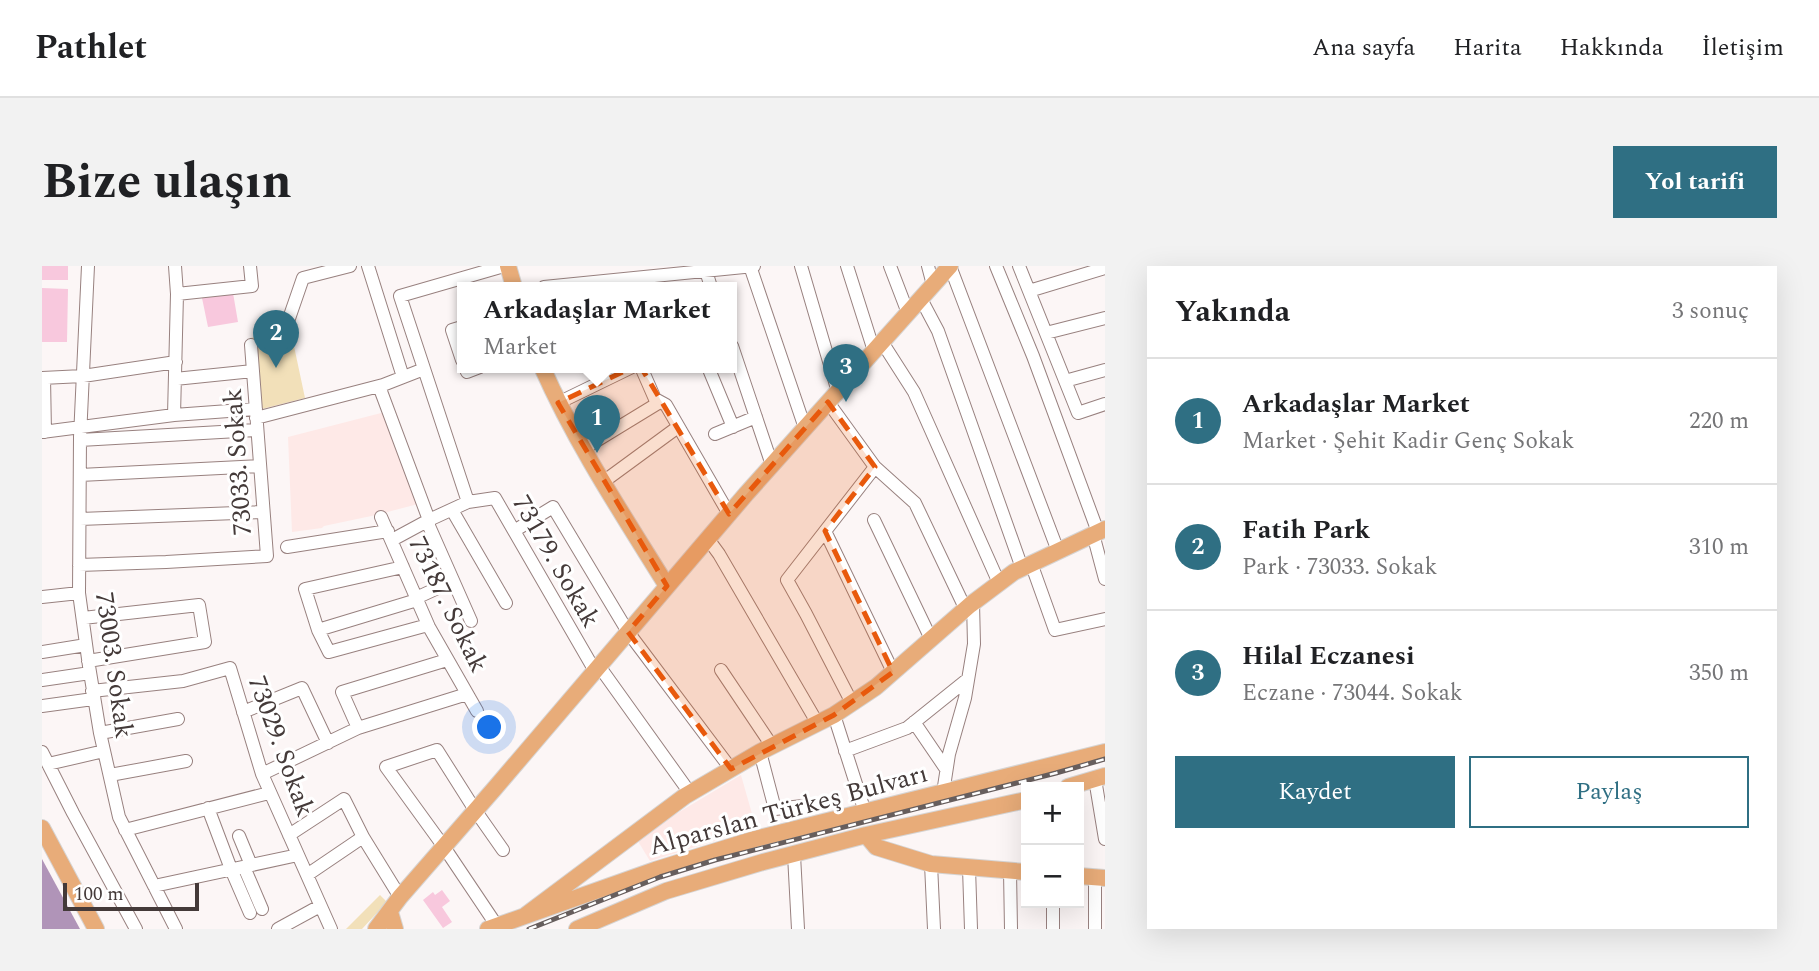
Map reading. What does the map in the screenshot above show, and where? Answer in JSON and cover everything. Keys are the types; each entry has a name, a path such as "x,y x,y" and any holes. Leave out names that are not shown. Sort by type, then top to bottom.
{"main road":[{"path":"376,929 400,897 729,514 950,266"},
{"path":"546,373 583,449 667,586"},
{"path":"526,915 690,793 766,749 834,715 876,687 999,583 1027,566 1099,532"},
{"name":"Alparslan Türkeş Bulvarı","path":"492,928 655,870 755,839 1105,752"},
{"name":"Alparslan Türkeş Bulvarı","path":"577,929 666,891 763,862 866,835 1021,801"},
{"path":"42,828 96,929"},
{"path":"866,835 876,847 931,864 1018,871"},
{"path":"390,912 388,922 392,929"}],"street":[{"name":"73003. Sokak","path":"88,266 80,434 79,593 93,695 119,817 176,929"},
{"path":"174,415 177,294 175,266"},
{"path":"177,294 252,286 250,266"},
{"path":"368,266 403,377"},
{"path":"468,502 400,296 506,266"},
{"path":"637,282 672,281 706,271 751,266 805,428"},
{"path":"801,266 833,397 875,467 915,503 970,606 974,644 965,698 949,754 943,793"},
{"path":"847,266 878,346 914,392 999,583"},
{"path":"890,266 908,313"},
{"path":"928,266 933,285"},
{"path":"950,266 1058,551"},
{"path":"996,266 1099,532 1105,579"},
{"path":"1019,266 1078,413 1105,404"},
{"path":"284,332 303,278 345,267"},
{"path":"1029,291 1105,268"},
{"path":"706,271 709,282"},
{"path":"921,299 938,331 1027,566 1055,629 1105,619"},
{"path":"1046,333 1105,318"},
{"path":"457,328 452,330 457,344"},
{"name":"73033. Sokak","path":"79,565 267,556 251,345"},
{"path":"737,361 772,465"},
{"path":"176,362 83,376 43,378 43,432 80,434 256,419 379,386 424,369"},
{"path":"1065,381 1105,370"},
{"path":"175,379 253,371"},
{"path":"558,402 619,373"},
{"path":"644,373 655,399 666,405 729,514"},
{"path":"710,373 733,427"},
{"path":"379,386 429,526 471,621"},
{"path":"583,449 660,402"},
{"path":"80,434 174,415 256,419"},
{"path":"715,435 756,417"},
{"path":"603,482 678,427"},
{"path":"80,475 260,466"},
{"path":"852,703 787,580 875,467"},
{"name":"73179. Sokak","path":"287,547 390,535 468,502 495,498 597,668 690,793"},
{"path":"514,531 553,507 628,632 731,769"},
{"path":"452,510 506,603"},
{"path":"80,519 263,512"},
{"name":"73187. Sokak","path":"382,517 428,625 477,711"},
{"path":"874,520 931,639"},
{"path":"825,531 893,672"},
{"path":"708,539 818,724"},
{"path":"403,567 305,589 318,630 329,652 428,625"},
{"path":"318,630 417,599 453,581"},
{"path":"42,597 79,593"},
{"path":"42,680 205,642 199,605 83,618"},
{"path":"42,652 86,645"},
{"path":"358,728 342,692 447,660"},
{"name":"73029. Sokak","path":"93,695 183,681 230,668 262,774 329,925"},
{"path":"721,670 766,749 775,809 812,805"},
{"path":"845,751 906,728 968,679"},
{"path":"243,712 302,688 328,743"},
{"path":"262,774 358,728 467,694"},
{"path":"42,706 93,695"},
{"path":"834,715 865,812"},
{"path":"100,733 177,719"},
{"path":"914,722 946,769"},
{"path":"492,928 444,847 386,767 437,750 503,850"},
{"path":"48,764 104,751"},
{"path":"42,752 136,929"},
{"path":"110,775 186,761"},
{"path":"1100,777 1105,839"},
{"path":"125,830 270,793"},
{"path":"289,835 344,799 400,897"},
{"path":"208,808 242,867"},
{"path":"239,836 242,867 256,911"},
{"path":"307,875 363,836"},
{"path":"154,886 298,855"},
{"path":"794,855 798,929"},
{"path":"931,864 934,929"},
{"path":"969,868 971,929"},
{"path":"1011,929 1018,871"},
{"path":"1093,877 1095,929"},
{"path":"278,929 320,906"},
{"path":"1053,908 1053,929"},
{"path":"315,929 329,925"}],"highlighted area":[{"path":"639,364 729,514 828,402 875,467 825,531 893,672 834,715 731,769 628,632 667,586 558,403"}],"shaded area":[{"path":"291,332 305,398 258,410 250,338"},
{"path":"385,412 418,504 322,528 292,532 288,437"},
{"path":"741,775 756,828 650,861 636,838"},
{"path":"42,859 80,929 42,929"},
{"path":"380,895 387,902 362,929 346,929"}],"building":[{"path":"42,266 68,266 68,280 42,280"},
{"path":"42,288 68,289 67,342 42,342"},
{"path":"233,293 238,322 208,327 202,298"},
{"path":"442,890 450,901 442,907 452,922 443,928 423,900 433,892 435,895"}],"railway":[{"path":"529,929 660,877 715,860 1105,759"}],"place":[{"name":"Fatih Park","path":"276,368"},
{"name":"Hilal Eczanesi","path":"846,402"},
{"name":"Arkadaşlar Market","path":"597,453"}]}
